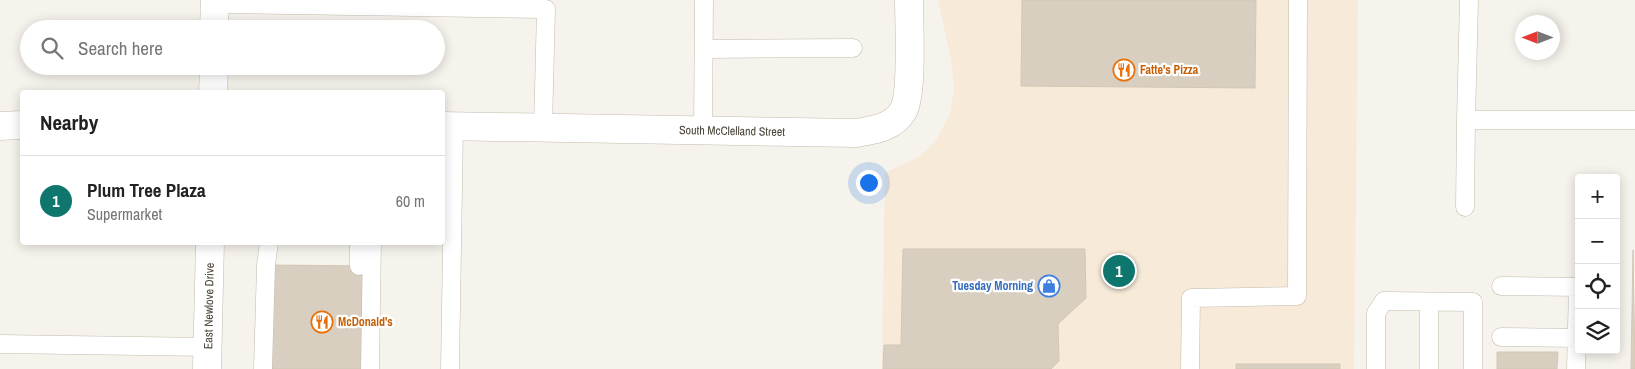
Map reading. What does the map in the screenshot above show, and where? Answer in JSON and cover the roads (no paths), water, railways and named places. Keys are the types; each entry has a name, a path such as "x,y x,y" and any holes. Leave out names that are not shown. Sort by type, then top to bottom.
{"street":[{"name":"South McClelland Street","path":"448,127 856,133 884,128 903,111 909,82 909,0"},
{"path":"213,90 214,75"},
{"path":"0,126 20,125"},
{"name":"East Newlove Drive","path":"208,358 210,245"}],"lane":[{"path":"703,131 704,0"},
{"path":"1190,369 1191,298 1297,296 1298,0"},
{"path":"1465,208 1469,0"},
{"path":"215,11 546,8 543,128"},
{"path":"704,49 853,48"},
{"path":"1466,120 1635,120"},
{"path":"448,127 447,213 450,369"},
{"path":"263,369 266,265 269,245"},
{"path":"359,245 359,266"},
{"path":"370,369 372,245"},
{"path":"1501,286 1578,287 1578,309"},
{"path":"1376,369 1376,313 1384,301 1473,302 1473,368"},
{"path":"1429,302 1429,369"},
{"path":"1501,337 1575,338"},
{"path":"0,344 208,358"},
{"path":"1576,354 1576,369"}],"place":[{"name":"Fatte's Pizza","path":"1124,70"},
{"name":"Plum Tree Plaza","path":"1119,271"},
{"name":"Tuesday Morning","path":"1049,286"},
{"name":"McDonald's","path":"322,322"}]}
